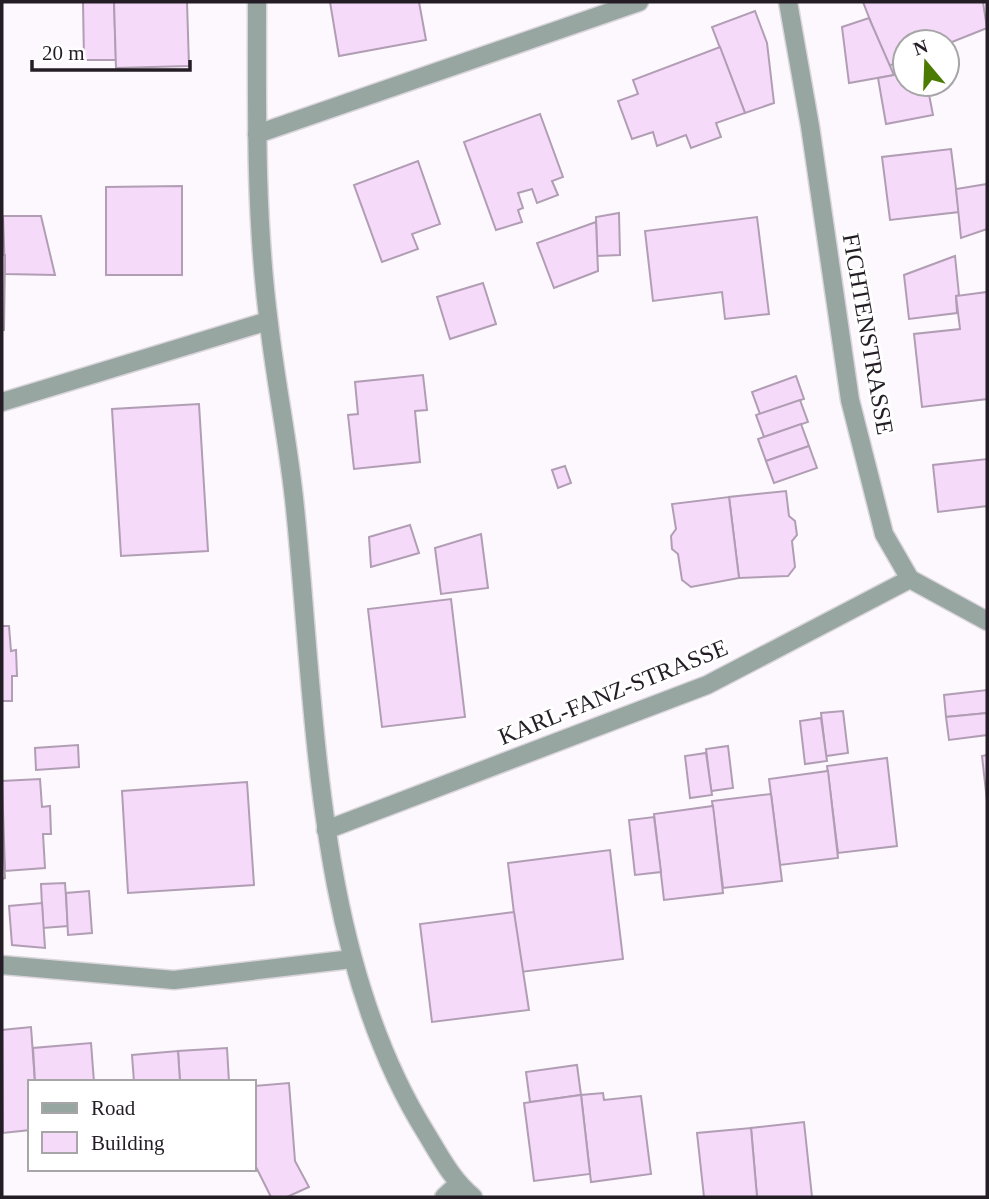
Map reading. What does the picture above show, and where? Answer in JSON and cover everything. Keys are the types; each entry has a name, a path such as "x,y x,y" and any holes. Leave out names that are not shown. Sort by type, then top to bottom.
{"street":[{"path":"257,2 257,134 268,321 295,503 326,830 352,959 400,1092 458,1185 473,1197"},
{"path":"257,134 639,2"},
{"name":"FICHTENSTRASSE","path":"788,2 810,126 850,400 884,534 910,579"},
{"path":"2,402 268,321"},
{"path":"910,579 987,621"},
{"name":"KARL-FANZ-STRASSE","path":"326,830 707,685 910,579"},
{"path":"2,965 174,980 352,959"},
{"path":"444,1197 458,1185"}],"building":[{"path":"83,2 114,2 116,60 84,60"},
{"path":"114,2 187,2 189,66 116,68"},
{"path":"330,2 419,2 426,40 339,56"},
{"path":"863,2 983,2 987,28 961,38 961,28 891,28 891,65 888,66"},
{"path":"755,11 767,43 774,103 745,113 712,27"},
{"path":"869,18 891,68 891,76 849,83 842,27"},
{"path":"720,47 745,113 716,123 721,137 691,148 686,135 657,146 653,132 632,139 618,101 638,94 633,80"},
{"path":"891,76 891,98 930,98 933,115 886,124 878,78"},
{"path":"540,114 563,177 552,181 558,195 537,203 532,189 518,193 523,208 518,210 522,222 496,230 464,142"},
{"path":"951,149 959,212 890,220 882,157"},
{"path":"418,161 440,224 412,234 418,249 382,262 354,185"},
{"path":"987,184 987,229 961,238 956,189"},
{"path":"182,186 182,275 106,275 106,187"},
{"path":"619,213 620,255 597,256 596,217"},
{"path":"3,216 41,216 55,275 5,274"},
{"path":"757,217 769,314 725,319 722,292 653,301 645,231"},
{"path":"596,222 598,271 554,288 537,243"},
{"path":"2,255 5,255 4,330 2,330"},
{"path":"955,256 959,295 956,296 957,313 909,319 904,275"},
{"path":"483,283 496,324 450,339 437,297"},
{"path":"987,292 987,399 922,407 914,334 960,329 956,296"},
{"path":"423,375 427,410 415,411 420,462 354,469 348,415 358,414 355,382"},
{"path":"796,376 804,399 760,414 752,392"},
{"path":"800,400 808,422 764,437 756,415"},
{"path":"199,404 208,551 121,556 112,409"},
{"path":"801,424 809,446 766,461 758,439"},
{"path":"809,446 817,468 774,483 766,461"},
{"path":"987,459 987,506 938,512 933,465"},
{"path":"565,466 571,483 558,488 552,470"},
{"path":"786,491 789,516 795,521 797,535 792,541 795,567 788,576 739,578 729,497"},
{"path":"729,497 739,578 691,587 682,580 678,554 672,549 671,536 676,529 672,504"},
{"path":"410,525 419,553 371,567 369,537"},
{"path":"481,534 488,588 441,594 435,548"},
{"path":"451,599 465,717 382,727 368,609"},
{"path":"2,626 9,626 11,651 16,650 17,676 12,676 12,701 2,701"},
{"path":"987,690 987,713 946,717 944,695"},
{"path":"843,711 848,753 826,756 821,713"},
{"path":"987,713 987,735 949,740 946,717"},
{"path":"821,718 827,761 805,764 800,721"},
{"path":"78,745 79,767 36,770 35,748"},
{"path":"728,746 733,788 711,791 706,749"},
{"path":"706,753 712,795 690,798 685,756"},
{"path":"987,755 987,801 982,756"},
{"path":"887,758 897,846 838,853 827,766"},
{"path":"828,771 838,858 780,865 769,779"},
{"path":"40,779 42,807 50,806 51,834 43,834 45,868 5,871 2,781"},
{"path":"247,782 254,885 128,893 122,791"},
{"path":"771,794 782,881 723,888 712,801"},
{"path":"713,806 723,893 664,900 654,814"},
{"path":"654,817 661,872 635,875 629,820"},
{"path":"2,819 5,878 2,879"},
{"path":"610,850 623,959 521,972 508,863"},
{"path":"65,883 68,926 43,928 41,884"},
{"path":"89,891 92,933 68,935 66,893"},
{"path":"42,903 45,948 12,945 9,906"},
{"path":"514,912 529,1010 432,1022 420,924"},
{"path":"31,1027 35,1080 28,1080 28,1130 3,1133 2,1030"},
{"path":"91,1043 94,1080 35,1080 33,1048"},
{"path":"227,1048 229,1080 180,1080 178,1051"},
{"path":"178,1051 180,1080 134,1080 132,1055"},
{"path":"577,1065 581,1095 530,1102 526,1072"},
{"path":"289,1083 295,1161 309,1187 287,1197 271,1197 256,1167 256,1086"},
{"path":"603,1093 604,1100 641,1096 651,1174 591,1182 581,1095"},
{"path":"581,1095 590,1174 534,1181 524,1103"},
{"path":"804,1122 812,1197 757,1197 751,1128"},
{"path":"751,1128 757,1197 704,1197 697,1133"}]}
